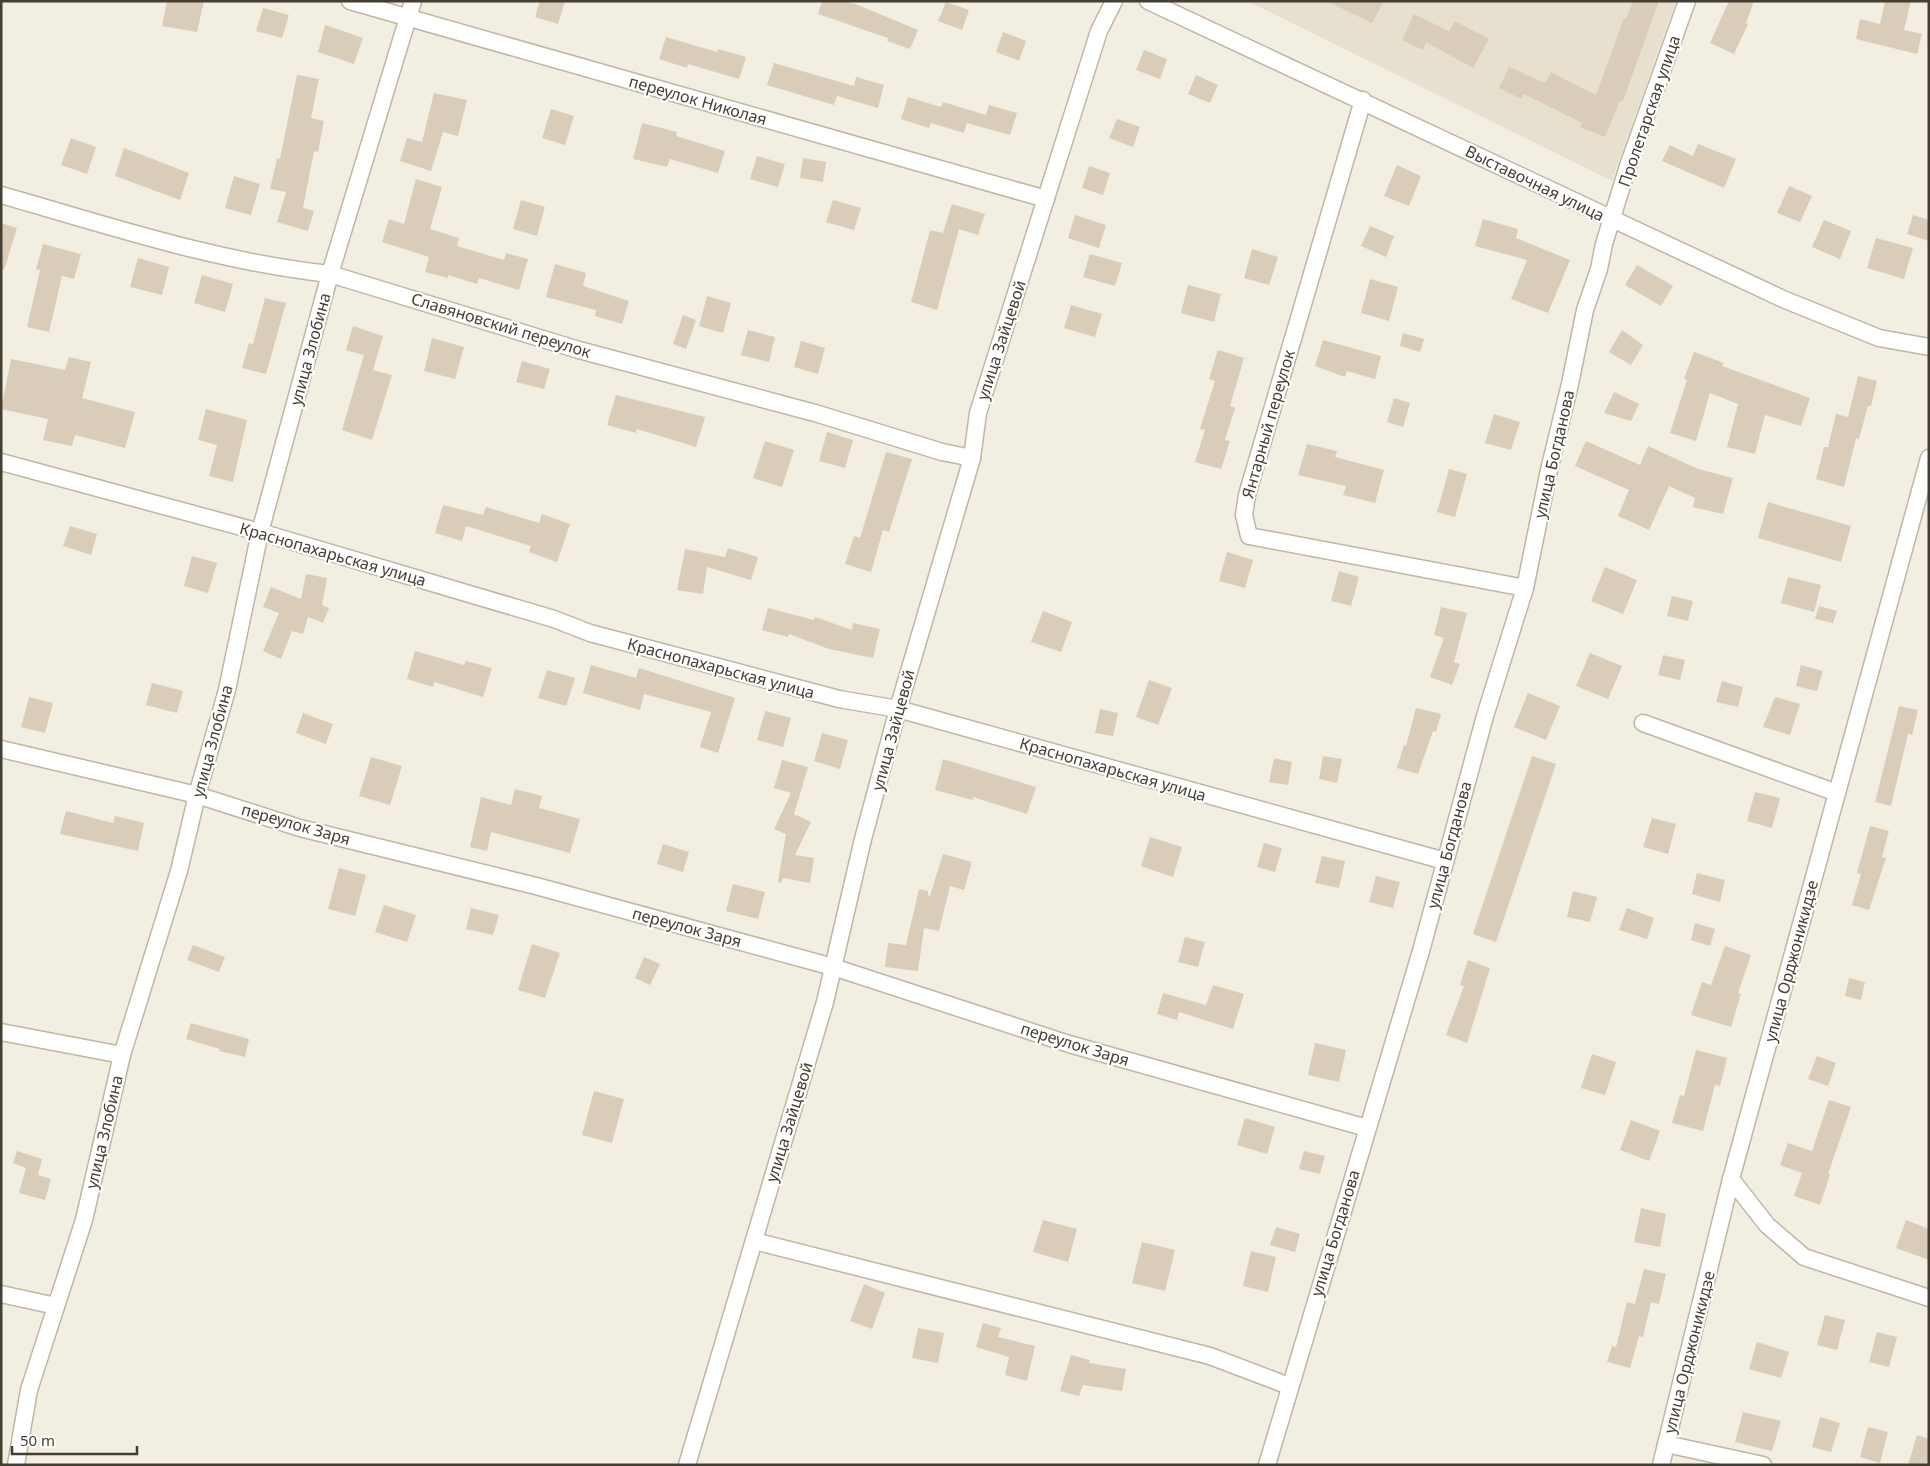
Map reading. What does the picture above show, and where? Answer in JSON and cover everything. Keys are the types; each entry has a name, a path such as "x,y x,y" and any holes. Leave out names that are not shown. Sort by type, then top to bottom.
{"street":[{"name":"переулок Николая","path":"350,1 1046,199"},
{"name":"улица Злобина","path":"16,1465 29,1390 84,1220 122,1055 179,871 197,794 226,690 260,532 330,274 410,18 413,1"},
{"name":"улица Зайцевой","path":"687,1465 825,1002 863,839 898,709 972,458 978,413 1099,31 1114,1"},
{"name":"Выставочная улица","path":"1148,1 1363,100 1612,221 1783,299 1880,338 1929,347"},
{"name":"Пролетарская улица","path":"1612,221 1628,166 1686,1"},
{"name":"Янтарный переулок","path":"1363,100 1247,496 1244,515 1249,536 1525,588"},
{"name":"Славяновский переулок","path":"1,195 196,251 297,270 330,274 580,350 815,413 942,452 972,458"},
{"name":"улица Богданова","path":"1267,1465 1289,1386 1421,951 1486,716 1525,588 1585,310 1612,221"},
{"name":"улица Орджоникидзе","path":"1661,1465 1731,1179 1929,458"},
{"name":"Краснопахарьская улица","path":"1,462 260,532 554,619 590,633 838,699 898,709 1445,861"},
{"path":"1643,723 1837,793"},
{"name":"переулок Заря","path":"1,749 197,794 300,828 536,886 833,967 1069,1044 1367,1128"},
{"path":"1,1032 122,1055"},
{"path":"1731,1179 1767,1225 1804,1257 1929,1298"},
{"path":"754,1241 1210,1356 1289,1386"},
{"path":"1,1294 56,1306"},
{"path":"1666,1444 1763,1465"}],"shaded area":[{"path":"1247,1 1676,1 1612,181"}],"building":[{"path":"167,1 204,1 197,32 162,26"},
{"path":"540,1 565,1 558,24 535,17"},
{"path":"822,1 844,1 858,5 918,30 910,49 887,41 888,38 818,14"},
{"path":"1326,1 1384,1 1372,23"},
{"path":"1633,1 1659,1 1623,101 1620,101 1605,137 1580,127 1582,123 1524,94 1521,99 1499,88 1509,67 1545,83 1551,72 1596,95 1624,18 1626,19"},
{"path":"1729,1 1754,1 1746,23 1748,24 1734,54 1710,43"},
{"path":"1885,1 1911,1 1904,30 1922,34 1917,54 1856,39 1860,19 1880,24"},
{"path":"946,2 969,10 962,30 938,21"},
{"path":"263,8 289,15 282,38 256,31"},
{"path":"1414,14 1449,31 1455,21 1489,39 1473,68 1426,42 1423,50 1402,40"},
{"path":"325,25 363,38 354,64 318,52"},
{"path":"1003,32 1026,41 1019,61 996,52"},
{"path":"666,37 717,52 718,49 746,57 739,79 688,64 687,68 659,59"},
{"path":"1144,50 1167,59 1160,79 1136,70"},
{"path":"774,63 854,86 856,77 884,85 878,108 837,96 834,105 767,85"},
{"path":"297,75 319,79 311,118 324,121 318,152 314,151 303,208 314,211 308,231 277,222 286,192 270,189 277,158 280,159"},
{"path":"1196,75 1218,85 1210,103 1188,94"},
{"path":"434,93 467,100 458,136 443,132 431,171 400,161 407,138 422,142"},
{"path":"908,97 941,107 943,102 986,115 989,105 1017,113 1010,135 967,123 964,133 931,123 929,128 901,119"},
{"path":"551,109 574,116 565,145 542,138"},
{"path":"1117,119 1140,127 1133,147 1109,138"},
{"path":"642,123 677,132 676,136 725,151 718,173 670,159 667,167 633,159"},
{"path":"71,138 96,147 87,174 61,165"},
{"path":"1698,144 1736,159 1724,188 1662,161 1670,145 1693,156"},
{"path":"124,148 189,173 180,200 115,176"},
{"path":"757,156 785,164 778,187 750,179"},
{"path":"803,158 826,162 823,182 800,178"},
{"path":"1397,165 1421,176 1409,206 1384,196"},
{"path":"1089,166 1110,173 1103,195 1082,188"},
{"path":"234,176 260,184 251,215 225,208"},
{"path":"416,179 442,187 430,229 459,238 457,246 504,260 506,253 528,259 519,290 479,278 477,284 448,275 448,278 425,272 429,257 382,242 389,219 404,224"},
{"path":"1789,186 1812,196 1800,222 1777,213"},
{"path":"521,200 545,207 537,236 513,229"},
{"path":"833,200 861,208 854,230 826,222"},
{"path":"952,204 985,214 978,235 959,229 937,310 911,302 930,230 943,233"},
{"path":"1075,215 1106,225 1099,248 1068,238"},
{"path":"1913,215 1929,220 1929,241 1907,234"},
{"path":"1483,219 1518,229 1516,238 1570,260 1548,313 1511,299 1527,260 1475,246"},
{"path":"1824,220 1851,231 1840,259 1812,247"},
{"path":"1,223 17,228 4,270 1,269"},
{"path":"1370,226 1394,236 1386,257 1361,246"},
{"path":"1876,238 1913,248 1904,279 1867,268"},
{"path":"43,244 81,254 74,279 62,276 49,332 27,327 40,270 36,269"},
{"path":"1252,249 1278,257 1269,285 1244,278"},
{"path":"1090,254 1122,263 1115,286 1083,277"},
{"path":"138,258 169,267 162,295 130,287"},
{"path":"555,264 586,273 583,286 629,301 622,324 595,316 596,310 546,297"},
{"path":"1637,265 1673,286 1661,306 1625,285"},
{"path":"202,275 233,284 225,312 194,303"},
{"path":"1370,279 1398,287 1389,321 1361,313"},
{"path":"1188,285 1221,294 1214,322 1181,313"},
{"path":"707,296 731,303 723,333 699,326"},
{"path":"265,298 286,303 266,374 242,368 249,343 253,344"},
{"path":"1071,305 1102,314 1095,337 1064,328"},
{"path":"683,315 696,320 686,349 673,344"},
{"path":"353,326 383,336 373,370 392,375 372,440 342,430 364,355 346,350"},
{"path":"748,330 775,337 769,362 741,355"},
{"path":"1622,330 1643,345 1631,365 1609,352"},
{"path":"1403,333 1424,339 1420,352 1400,346"},
{"path":"432,338 464,347 455,379 424,371"},
{"path":"1323,340 1381,356 1375,379 1347,371 1345,377 1315,366"},
{"path":"801,341 825,348 818,374 794,367"},
{"path":"1218,350 1244,358 1230,406 1235,408 1225,440 1230,441 1221,469 1195,462 1205,430 1200,429 1215,381 1209,379"},
{"path":"1694,352 1724,363 1722,366 1810,398 1801,426 1765,415 1755,454 1727,447 1738,404 1710,393 1696,441 1670,433 1687,380 1684,379"},
{"path":"69,357 91,362 82,398 135,412 125,448 75,435 72,446 43,440 48,419 1,409 11,359 65,370"},
{"path":"522,361 550,369 544,389 516,382"},
{"path":"1858,376 1877,381 1871,406 1868,406 1859,439 1856,438 1844,487 1816,479 1824,447 1828,447 1836,414 1848,417"},
{"path":"1614,392 1639,404 1631,421 1604,413"},
{"path":"616,395 705,417 696,447 637,429 636,433 607,425"},
{"path":"1394,398 1410,403 1403,427 1387,422"},
{"path":"206,409 247,420 233,482 209,476 217,445 198,440"},
{"path":"1494,414 1520,422 1511,450 1485,443"},
{"path":"827,432 853,440 845,468 819,461"},
{"path":"765,441 794,450 782,487 753,478"},
{"path":"1586,441 1640,465 1648,446 1698,469 1733,478 1723,514 1693,507 1695,498 1669,486 1649,530 1618,516 1629,490 1575,466"},
{"path":"1307,444 1337,451 1335,457 1384,470 1375,503 1343,495 1346,486 1298,475"},
{"path":"886,452 912,459 889,532 883,530 871,572 845,564 854,536 860,538"},
{"path":"1449,469 1467,474 1455,517 1437,512"},
{"path":"1768,502 1851,526 1841,562 1758,538"},
{"path":"443,505 483,515 486,507 539,523 542,514 570,524 557,562 529,552 531,546 466,526 462,541 435,533"},
{"path":"70,526 97,534 91,555 63,546"},
{"path":"728,548 758,557 751,580 707,567 703,594 677,590 685,549 725,557"},
{"path":"1227,552 1253,560 1245,588 1219,581"},
{"path":"192,556 217,563 208,593 184,586"},
{"path":"1605,567 1637,580 1623,614 1591,601"},
{"path":"1339,571 1359,577 1351,606 1331,601"},
{"path":"306,574 327,578 322,605 329,608 323,623 308,617 303,634 292,631 281,659 263,651 279,613 263,607 271,587 301,599"},
{"path":"1788,577 1821,585 1814,612 1781,603"},
{"path":"1672,596 1693,601 1688,621 1667,616"},
{"path":"1819,606 1837,611 1833,623 1815,619"},
{"path":"1441,607 1467,613 1454,662 1460,664 1452,685 1430,677 1444,638 1434,635"},
{"path":"768,608 814,620 815,617 852,630 853,623 880,629 873,658 829,649 789,634 788,637 762,630"},
{"path":"1043,611 1072,622 1061,652 1031,642"},
{"path":"415,651 464,665 466,661 492,668 483,697 434,682 433,687 407,679"},
{"path":"1590,653 1622,666 1608,699 1576,686"},
{"path":"1663,655 1685,660 1680,680 1658,675"},
{"path":"591,665 636,678 639,668 735,698 718,753 700,747 711,712 644,694 640,710 583,693"},
{"path":"1801,665 1823,671 1817,691 1796,686"},
{"path":"547,670 575,678 566,706 538,698"},
{"path":"1149,680 1172,688 1158,725 1136,717"},
{"path":"1722,681 1743,687 1738,707 1716,702"},
{"path":"152,683 183,691 177,713 146,705"},
{"path":"1528,693 1560,706 1546,740 1514,727"},
{"path":"29,697 53,703 45,733 21,727"},
{"path":"1775,697 1800,704 1790,735 1763,727"},
{"path":"1899,706 1918,710 1912,735 1908,734 1891,806 1875,802"},
{"path":"1416,708 1441,714 1436,732 1433,731 1418,774 1397,768 1404,745 1406,746"},
{"path":"1100,709 1118,713 1113,736 1095,733"},
{"path":"765,711 791,718 783,747 757,740"},
{"path":"303,713 333,724 326,744 296,733"},
{"path":"822,733 848,740 840,769 814,761"},
{"path":"1323,756 1342,759 1337,783 1319,779"},
{"path":"1532,756 1556,764 1496,942 1473,934"},
{"path":"371,757 402,766 390,805 359,796"},
{"path":"1274,758 1292,762 1288,785 1269,782"},
{"path":"943,759 1036,787 1027,814 973,797 973,800 935,790"},
{"path":"782,760 808,767 794,814 811,822 795,855 814,858 810,883 783,878 781,883 778,882 786,834 774,829 791,793 774,788"},
{"path":"515,789 542,796 539,808 580,819 570,853 491,832 487,851 470,847 481,797 511,805"},
{"path":"1755,792 1780,798 1772,828 1747,821"},
{"path":"66,811 113,823 115,816 144,823 138,851 60,834"},
{"path":"1652,818 1676,824 1668,854 1643,847"},
{"path":"1870,826 1889,831 1882,857 1886,858 1869,910 1852,905 1861,874 1857,873"},
{"path":"1150,837 1182,847 1173,877 1141,866"},
{"path":"1264,843 1282,848 1275,872 1257,867"},
{"path":"663,844 689,852 683,872 657,864"},
{"path":"943,854 972,862 964,890 950,886 939,931 924,928 918,971 885,967 888,943 906,945 919,889 928,891 930,896"},
{"path":"1322,856 1345,861 1339,888 1315,883"},
{"path":"339,868 366,875 355,916 328,909"},
{"path":"1697,873 1725,880 1720,902 1692,894"},
{"path":"1376,876 1400,882 1393,908 1369,902"},
{"path":"733,884 765,892 758,919 726,911"},
{"path":"1573,891 1597,897 1590,922 1567,917"},
{"path":"384,905 416,915 407,942 375,932"},
{"path":"471,908 499,915 493,935 466,929"},
{"path":"1627,908 1654,918 1647,939 1619,930"},
{"path":"1695,923 1715,929 1710,946 1691,940"},
{"path":"1185,937 1205,942 1198,967 1178,962"},
{"path":"532,944 560,953 545,998 518,990"},
{"path":"193,945 225,957 219,972 187,960"},
{"path":"1725,946 1751,955 1738,993 1741,994 1731,1027 1691,1015 1702,982 1711,985"},
{"path":"644,957 660,964 650,985 635,978"},
{"path":"1468,960 1490,968 1467,1043 1446,1035 1464,986 1460,985"},
{"path":"1849,978 1865,982 1861,1000 1845,996"},
{"path":"1213,985 1244,994 1233,1029 1179,1012 1177,1020 1157,1014 1163,993 1206,1005"},
{"path":"191,1023 249,1039 245,1057 219,1051 220,1049 186,1039"},
{"path":"1315,1043 1346,1050 1339,1082 1308,1075"},
{"path":"1696,1050 1727,1058 1720,1086 1715,1085 1703,1131 1672,1123 1680,1095 1684,1096"},
{"path":"1592,1054 1616,1062 1605,1095 1581,1088"},
{"path":"1817,1056 1836,1063 1828,1086 1808,1079"},
{"path":"594,1091 624,1099 612,1143 582,1135"},
{"path":"1829,1100 1851,1107 1828,1174 1830,1175 1820,1205 1794,1196 1802,1173 1780,1165 1788,1143 1812,1151"},
{"path":"1245,1118 1275,1127 1267,1154 1237,1145"},
{"path":"1631,1120 1660,1131 1649,1161 1620,1150"},
{"path":"17,1151 42,1159 38,1175 51,1179 45,1200 19,1193 26,1168 13,1163"},
{"path":"1304,1151 1325,1156 1320,1174 1299,1169"},
{"path":"1641,1208 1666,1214 1660,1247 1634,1242"},
{"path":"1043,1220 1077,1229 1068,1262 1033,1252"},
{"path":"1906,1220 1929,1229 1929,1260 1896,1248"},
{"path":"1276,1227 1300,1234 1295,1252 1270,1245"},
{"path":"1142,1242 1175,1250 1165,1291 1132,1283"},
{"path":"1251,1251 1276,1257 1268,1292 1243,1286"},
{"path":"1644,1269 1666,1274 1659,1304 1651,1302 1643,1337 1639,1336 1630,1368 1607,1362 1612,1346 1616,1347 1627,1302 1635,1304"},
{"path":"864,1284 885,1293 872,1329 850,1321"},
{"path":"1825,1315 1845,1320 1837,1350 1817,1345"},
{"path":"983,1323 1001,1328 998,1337 1035,1346 1027,1381 1005,1375 1009,1357 976,1347"},
{"path":"918,1328 944,1333 938,1363 912,1358"},
{"path":"1877,1332 1897,1337 1889,1367 1869,1362"},
{"path":"1757,1342 1789,1352 1781,1378 1749,1369"},
{"path":"1071,1355 1090,1360 1089,1363 1126,1369 1122,1391 1083,1385 1079,1396 1060,1391"},
{"path":"1743,1412 1781,1421 1772,1451 1735,1442"},
{"path":"1820,1417 1840,1423 1831,1452 1812,1447"},
{"path":"1868,1427 1888,1432 1880,1463 1860,1457"},
{"path":"1917,1435 1929,1439 1929,1465 1908,1465"}]}
